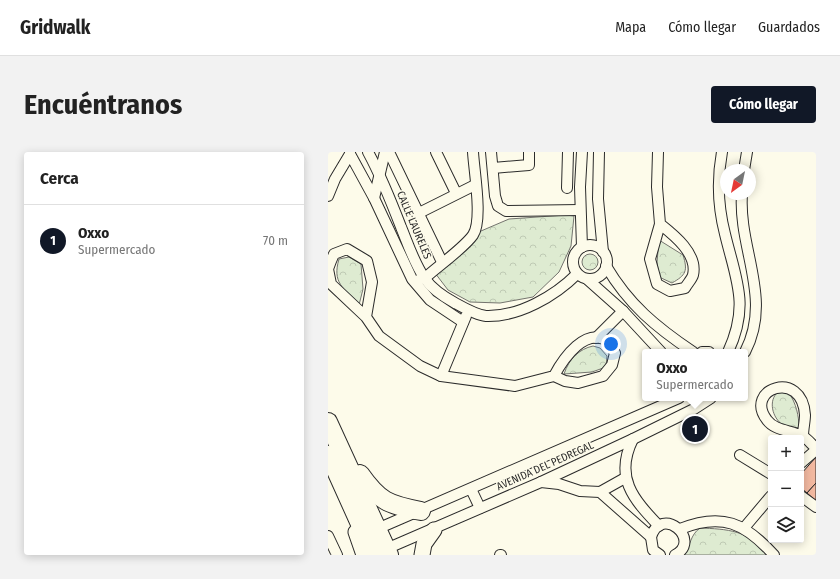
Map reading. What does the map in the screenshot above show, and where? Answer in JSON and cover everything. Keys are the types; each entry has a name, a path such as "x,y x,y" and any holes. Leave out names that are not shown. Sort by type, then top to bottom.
{"highway":[{"path":"330,437 337,472 383,553"},
{"path":"330,437 374,493 391,504 421,511"},
{"path":"330,437 377,529 383,553"}],"main road":[{"path":"337,472 364,555"},
{"path":"422,555 424,544 434,530"}],"street":[{"name":"CALLE LAURELES","path":"368,152 381,176 414,259 425,278 434,289 468,310 486,316 507,313 538,303 564,287 578,274"},
{"path":"374,198 381,176 385,152"},
{"path":"389,152 417,214 442,262"},
{"path":"436,152 456,193"},
{"path":"412,279 425,278 466,243 473,235 477,226 478,211 473,152"},
{"path":"492,152 495,196 498,206 506,211 580,210"},
{"path":"493,168 529,165 529,152"},
{"path":"567,188 568,152"},
{"path":"582,247 580,210 580,167 582,152 598,154 598,199 603,252 606,259 606,266 602,274 595,278 587,279"},
{"path":"658,152 657,187 660,224 650,259 657,284 670,291 685,288 693,275 692,259 673,234 660,224"},
{"path":"722,152 719,168 719,201 724,233 740,292 738,323 729,349"},
{"path":"745,164 747,152"},
{"path":"328,196 335,179 350,154 374,198 412,279 430,300 463,322"},
{"path":"568,165 580,167"},
{"path":"417,214 456,193 475,185"},
{"path":"742,200 744,224 756,293 757,310 753,332 746,349"},
{"path":"603,252 597,247 590,245 582,247 576,252 573,259 573,267 578,274 587,279 623,311 658,349"},
{"path":"366,318 372,282 367,261 347,249 334,254 328,269 332,284 366,318 379,336 420,366 441,376 515,386 554,376 566,382 578,382 602,376 612,365 615,353 609,342 596,338 582,341 560,364 554,376"},
{"path":"606,266 624,293 645,317 689,349"},
{"path":"441,376 468,310"},
{"path":"596,338 623,311"},
{"path":"637,325 645,317"},
{"path":"780,386 785,387 792,390 800,399 805,415 803,436 787,432 772,425 767,420 761,404 762,399 770,390 780,386"},
{"name":"AVENIDA DEL PEDREGAL","path":"377,529 421,511 668,401"},
{"name":"AVENIDA DEL PEDREGAL","path":"383,553 633,439 694,409 706,401"},
{"path":"804,437 816,449 804,460"},
{"path":"633,439 625,459 625,478 642,507 659,526"},
{"path":"740,455 768,472"},
{"path":"541,482 559,484 580,491 600,492 625,478"},
{"path":"471,489 480,508"},
{"path":"600,492 651,537 655,553"},
{"path":"804,498 816,507"},
{"path":"744,528 768,500"},
{"path":"628,518 642,507"},
{"path":"680,530 696,523 716,521 744,528 760,539 774,555"},
{"path":"651,537 654,530 659,526 670,524 680,530 684,539 683,545 681,550 674,555"},
{"path":"328,536 337,555"}],"green space":[{"path":"566,215 574,216 571,246 559,272 533,297 500,303 470,302 448,290 435,273 481,231 509,219"},
{"path":"659,240 683,255 685,272 680,278 672,283 659,277 657,262"},
{"path":"587,254 593,254 598,259 596,268 593,270 587,270 582,265 582,259"},
{"path":"349,257 361,264 363,289 359,305 344,289 338,279 337,267 339,259"},
{"path":"593,346 600,348 607,356 606,367 592,372 564,374 572,359 579,352"},
{"path":"778,392 789,393 794,401 797,410 799,428 783,425 776,418 772,404 775,395"},
{"path":"700,528 737,532 753,540 766,555 684,555 692,537"}],"building":[{"path":"816,457 816,483 807,493 804,490 804,471"},
{"path":"816,483 816,501 807,493"}],"place":[{"name":"Oxxo","path":"695,429"}]}
